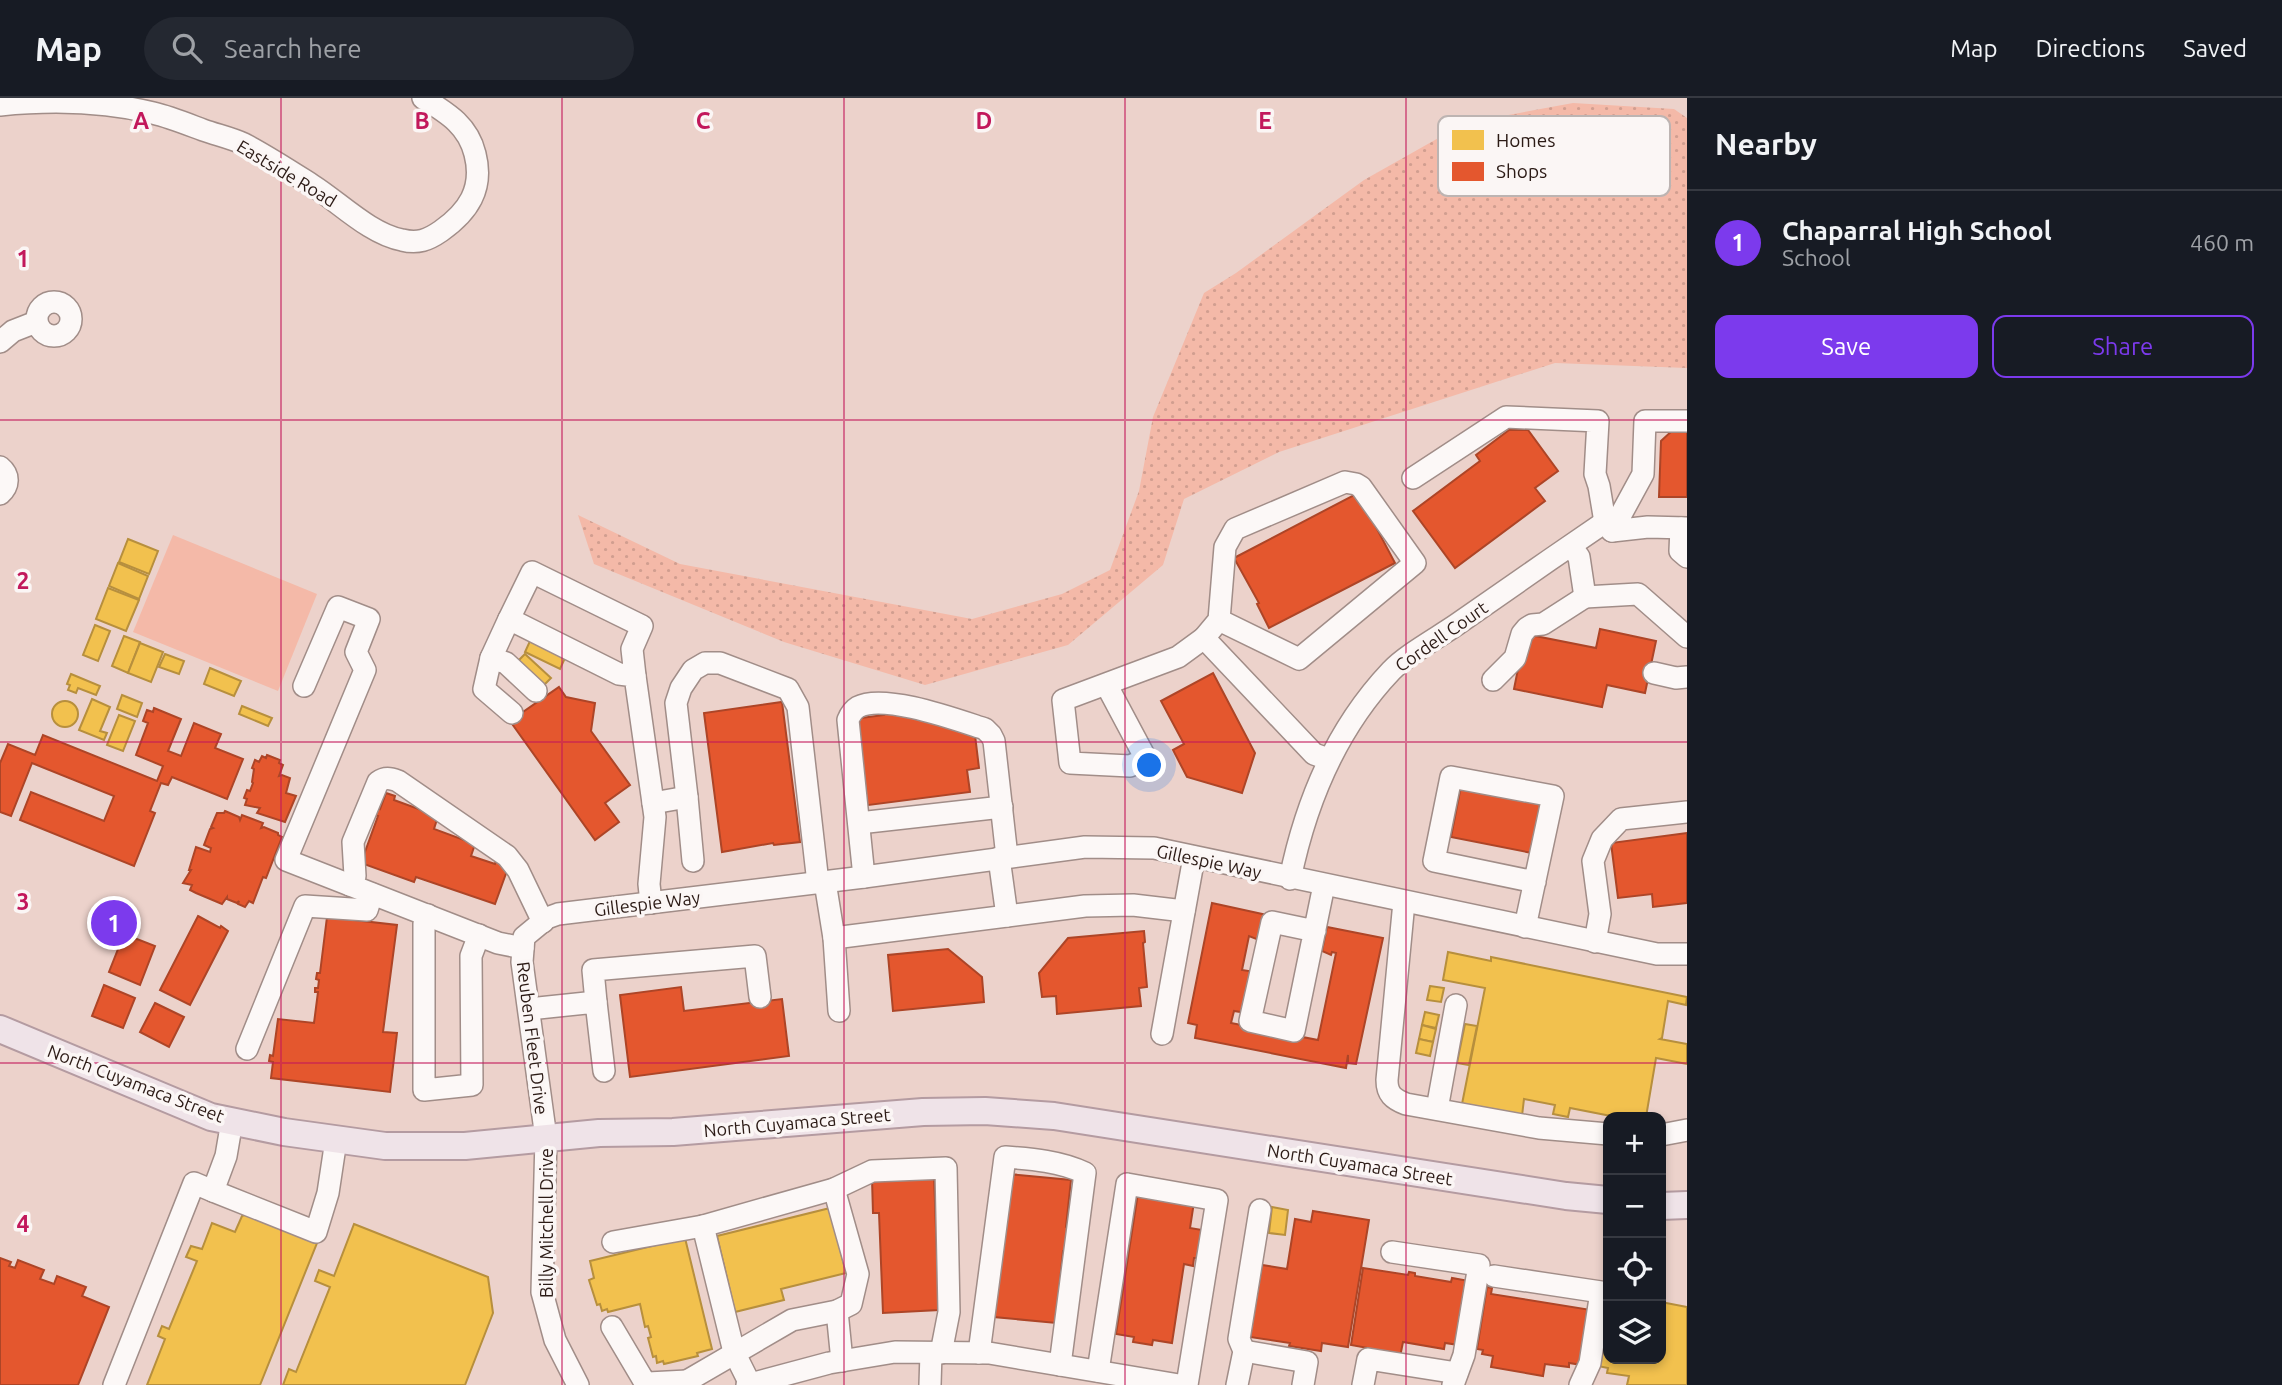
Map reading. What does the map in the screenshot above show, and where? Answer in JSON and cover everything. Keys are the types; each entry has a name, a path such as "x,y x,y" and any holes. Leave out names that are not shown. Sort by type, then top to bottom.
{"main road":[{"name":"North Cuyamaca Street","path":"0,1029 211,1117 284,1132 385,1146 465,1146 598,1133 673,1132 923,1112 985,1111 1054,1116 1603,1200"},
{"path":"1666,1206 1687,1205"}],"street":[{"name":"Eastside Road","path":"0,105 27,102 103,105 154,113 243,144 391,237 426,241 468,208 478,173 469,136 452,115 424,98"},
{"path":"0,342 13,331 36,322"},
{"path":"1413,478 1506,416 1598,421 1595,474 1608,527"},
{"path":"1608,527 1643,474 1645,421 1687,422"},
{"path":"0,467 8,479 5,490 0,494"},
{"path":"1106,684 1146,759 1130,766 1070,763 1063,700 1178,657 1204,638 1219,620 1225,547 1236,529 1345,482 1356,484 1366,493 1415,563 1299,659 1219,620"},
{"path":"1608,527 1684,528 1680,551 1687,557"},
{"name":"Cordell Court","path":"1290,878 1297,843 1328,759 1365,701 1393,668 1571,546 1608,527"},
{"path":"1571,546 1579,557 1586,597"},
{"path":"512,713 484,689 491,658 532,572 642,626 632,649 655,817 649,884 651,903"},
{"path":"1493,680 1515,658 1522,634 1527,628 1543,624 1586,597 1638,594 1687,637"},
{"path":"304,686 338,607 369,618 356,652 365,670 286,860 479,936 523,948"},
{"path":"509,619 619,674 635,676"},
{"path":"1204,638 1314,754 1328,759"},
{"path":"491,658 506,663 536,691"},
{"path":"693,861 677,703 681,688 693,670 711,662 720,663 788,689 798,707 822,882 834,938 839,1011"},
{"path":"1654,673 1676,678 1687,677"},
{"path":"864,877 848,720 855,709 867,705 895,704 918,708 985,729 994,741 1002,807 1007,916"},
{"path":"1525,927 1535,882 1553,796 1451,777 1433,861 1535,882"},
{"path":"350,885 355,876 352,842 378,782 386,778 398,781 507,856 550,918"},
{"path":"653,803 687,797"},
{"path":"859,823 1002,807"},
{"path":"1595,942 1600,914 1593,861 1602,839 1621,819 1687,812"},
{"name":"Gillespie Way","path":"550,918 1085,847 1154,848 1595,942 1657,954 1687,954"},
{"path":"1162,1034 1194,857"},
{"path":"1315,931 1272,922 1250,1021 1294,1031 1315,931 1324,885"},
{"path":"247,1049 305,906 368,910 372,894"},
{"path":"1404,902 1387,1090 1396,1100 1437,1109 1539,1128 1603,1134"},
{"path":"834,938 1112,905 1184,911"},
{"path":"428,915 424,924 424,1090 472,1085 471,956 479,936"},
{"name":"Reuben Fleet Drive","path":"546,1138 522,962 524,937 550,918"},
{"path":"604,1071 593,970 755,956 760,997"},
{"path":"529,1009 596,1002"},
{"path":"1437,1109 1456,1005"},
{"path":"213,1191 226,1156 232,1121"},
{"path":"1666,1134 1687,1130"},
{"name":"Billy Mitchell Drive","path":"546,1138 542,1292 555,1340 578,1385"},
{"path":"114,1385 194,1183 316,1232 328,1194 337,1140"},
{"path":"979,1353 1005,1157 1069,1166 1085,1173 1056,1372"},
{"path":"612,1242 703,1226 834,1189 872,1171 946,1168 949,1312 936,1353 930,1385"},
{"path":"1099,1376 1127,1184 1217,1200 1187,1385"},
{"path":"612,1327 644,1381 688,1383 734,1352 792,1320 837,1311 851,1304 858,1274 834,1189"},
{"path":"1237,1385 1244,1351 1239,1339 1260,1210"},
{"path":"703,1226 734,1352 749,1384 842,1361 895,1352 979,1353 1056,1372 1178,1385"},
{"path":"1363,1385 1368,1359 1455,1379 1464,1356 1479,1265 1392,1252"},
{"path":"1494,1276 1601,1292 1590,1363 1580,1385"},
{"path":"837,1311 842,1361"},
{"path":"1244,1351 1307,1362 1303,1385"}],"shaded area":[{"path":"1573,103 1674,109 1687,118 1687,368 1555,363 1279,452 1184,499 1163,565 1068,645 925,685 784,642 594,564 578,515 680,564 972,619 1062,594 1110,570 1139,491 1153,417 1204,293 1236,273 1364,180 1438,138 1438,196 1670,196 1670,116 1503,116"},
{"path":"173,535 317,594 278,691 133,632"}],"building: Homes":[{"path":"128,539 158,551 149,574 119,562"},
{"path":"118,563 148,576 139,599 109,586"},
{"path":"108,588 139,600 126,631 96,619"},
{"path":"95,625 110,631 98,661 83,655"},
{"path":"124,636 140,642 128,673 112,666"},
{"path":"530,641 565,658 560,669 525,652"},
{"path":"140,643 163,652 151,682 128,673"},
{"path":"165,654 184,661 179,674 159,667"},
{"path":"525,654 551,678 543,686 517,662"},
{"path":"210,668 241,681 234,696 204,684"},
{"path":"71,674 100,686 96,695 78,688 76,693 68,690"},
{"path":"122,695 142,703 137,717 117,709"},
{"path":"92,699 110,707 100,731 107,733 104,740 79,730"},
{"path":"65,701 74,705 78,714 74,723 65,727 56,723 52,714 56,705"},
{"path":"242,706 272,718 268,726 239,714"},
{"path":"119,715 135,721 123,751 107,745"},
{"path":"1448,952 1491,961 1491,957 1687,997 1686,1005 1668,1001 1660,1039 1687,1044 1687,1064 1656,1058 1647,1112 1603,1112 1603,1114 1570,1108 1568,1117 1553,1114 1555,1105 1524,1099 1522,1116 1462,1104 1485,988 1443,980"},
{"path":"1430,986 1444,988 1441,1002 1427,1000"},
{"path":"1425,1012 1439,1015 1436,1028 1422,1025"},
{"path":"1465,1024 1477,1026 1469,1065 1457,1063"},
{"path":"1422,1025 1436,1029 1433,1042 1419,1039"},
{"path":"1419,1039 1433,1042 1430,1056 1416,1053"},
{"path":"1272,1207 1288,1210 1285,1235 1269,1233"},
{"path":"830,1208 846,1273 781,1289 784,1300 735,1312 717,1236"},
{"path":"254,1210 269,1223 317,1243 260,1385 147,1385 165,1339 158,1336 162,1326 169,1329 197,1261 186,1257 191,1246 202,1249 212,1223 235,1232 242,1216"},
{"path":"354,1224 488,1277 493,1313 465,1385 283,1385 289,1369 296,1372 330,1287 315,1281 319,1270 334,1276"},
{"path":"685,1238 712,1349 697,1353 698,1356 664,1364 663,1361 657,1363 656,1356 653,1357 648,1338 651,1337 648,1326 645,1327 640,1304 608,1312 607,1309 602,1311 600,1304 597,1305 589,1280 594,1278 590,1261"},
{"path":"1666,1303 1687,1307 1687,1385 1627,1385 1629,1376 1607,1373 1608,1368 1598,1366 1603,1336 1603,1364 1666,1364"}],"building: Shops":[{"path":"1674,429 1687,430 1687,497 1659,497 1661,441"},
{"path":"1509,430 1528,430 1558,471 1535,488 1545,501 1455,568 1413,511 1480,461 1476,455"},
{"path":"1358,493 1395,563 1269,628 1257,604 1259,603 1234,558"},
{"path":"1600,629 1656,641 1645,693 1607,685 1602,707 1514,689 1525,634 1596,648"},
{"path":"1213,673 1255,753 1242,793 1187,777 1173,750 1184,744 1161,701"},
{"path":"559,687 566,697 595,703 591,731 630,785 605,803 619,822 595,840 510,721"},
{"path":"782,702 800,842 773,843 722,852 704,713"},
{"path":"154,708 181,719 168,751 181,756 194,723 221,734 215,748 243,759 227,799 172,777 168,785 161,783 150,811 155,813 134,866 20,820 31,792 104,821 114,796 32,763 11,816 0,812 0,763 8,744 35,755 43,735 157,781 163,766 136,755 148,723 143,721 147,710 153,712"},
{"path":"883,712 905,712 975,735 979,768 967,770 970,792 861,806 852,734 861,718 884,715"},
{"path":"267,755 280,760 279,763 283,765 279,776 290,778 286,793 296,796 285,822 257,813 260,808 245,805 247,799 244,798 253,783 252,768 255,760 259,762 262,756 266,758"},
{"path":"1461,786 1543,802 1532,853 1451,837"},
{"path":"386,793 395,796 394,800 438,816 434,829 475,844 471,856 495,864 496,860 508,868 495,904 416,877 414,882 361,863 378,816 373,815 376,807 380,809"},
{"path":"225,811 240,820 242,815 263,823 261,828 278,833 282,837 253,903 249,901 245,907 238,904 239,901 237,903 227,897 222,904 190,890 192,885 183,883 191,870 196,847 210,852 211,848 204,845 217,813"},
{"path":"1687,833 1687,903 1653,907 1652,894 1618,898 1611,843"},
{"path":"1212,903 1267,915 1259,940 1249,936 1242,970 1255,972 1247,1013 1234,1011 1231,1023 1318,1040 1336,953 1332,952 1331,955 1322,951 1327,927 1383,938 1356,1064 1348,1063 1348,1055 1346,1068 1195,1038 1197,1025 1188,1023"},
{"path":"198,916 228,931 190,1005 160,990"},
{"path":"327,917 397,925 383,1032 397,1033 390,1092 271,1078 273,1062 269,1061 270,1055 273,1056 278,1019 314,1023 318,992 315,992 315,988 318,988 319,980 316,979 317,973 320,973"},
{"path":"1144,931 1147,987 1139,988 1141,1006 1057,1014 1056,996 1042,997 1039,973 1068,938"},
{"path":"124,934 155,946 140,985 109,972"},
{"path":"948,949 982,977 984,1002 893,1011 888,955"},
{"path":"104,985 135,998 123,1028 92,1016"},
{"path":"681,987 684,1011 782,999 789,1056 630,1077 620,995"},
{"path":"155,1003 184,1017 169,1047 140,1032"},
{"path":"1009,1174 1071,1180 1066,1227 1079,1229 1077,1252 1063,1251 1056,1323 994,1317"},
{"path":"934,1176 939,1310 883,1313 879,1213 873,1213 872,1179"},
{"path":"1138,1193 1194,1202 1190,1228 1202,1230 1193,1266 1184,1264 1172,1343 1153,1340 1152,1345 1133,1342 1134,1337 1116,1334"},
{"path":"1313,1211 1369,1220 1348,1347 1322,1343 1321,1351 1250,1337 1262,1265 1287,1269 1295,1219 1311,1222"},
{"path":"0,1258 11,1262 9,1266 15,1268 18,1260 44,1270 40,1279 54,1284 57,1276 86,1287 82,1296 109,1307 78,1385 0,1385"},
{"path":"1363,1268 1408,1275 1409,1272 1415,1273 1415,1276 1451,1282 1452,1278 1469,1281 1459,1345 1445,1343 1444,1349 1403,1342 1400,1357 1368,1352 1368,1348 1351,1345"},
{"path":"1487,1287 1492,1288 1491,1294 1591,1310 1582,1365 1569,1363 1569,1367 1545,1364 1543,1376 1491,1367 1493,1356 1482,1354 1483,1350 1477,1349"}],"place":[{"name":"Chaparral High School","path":"114,923"}]}
